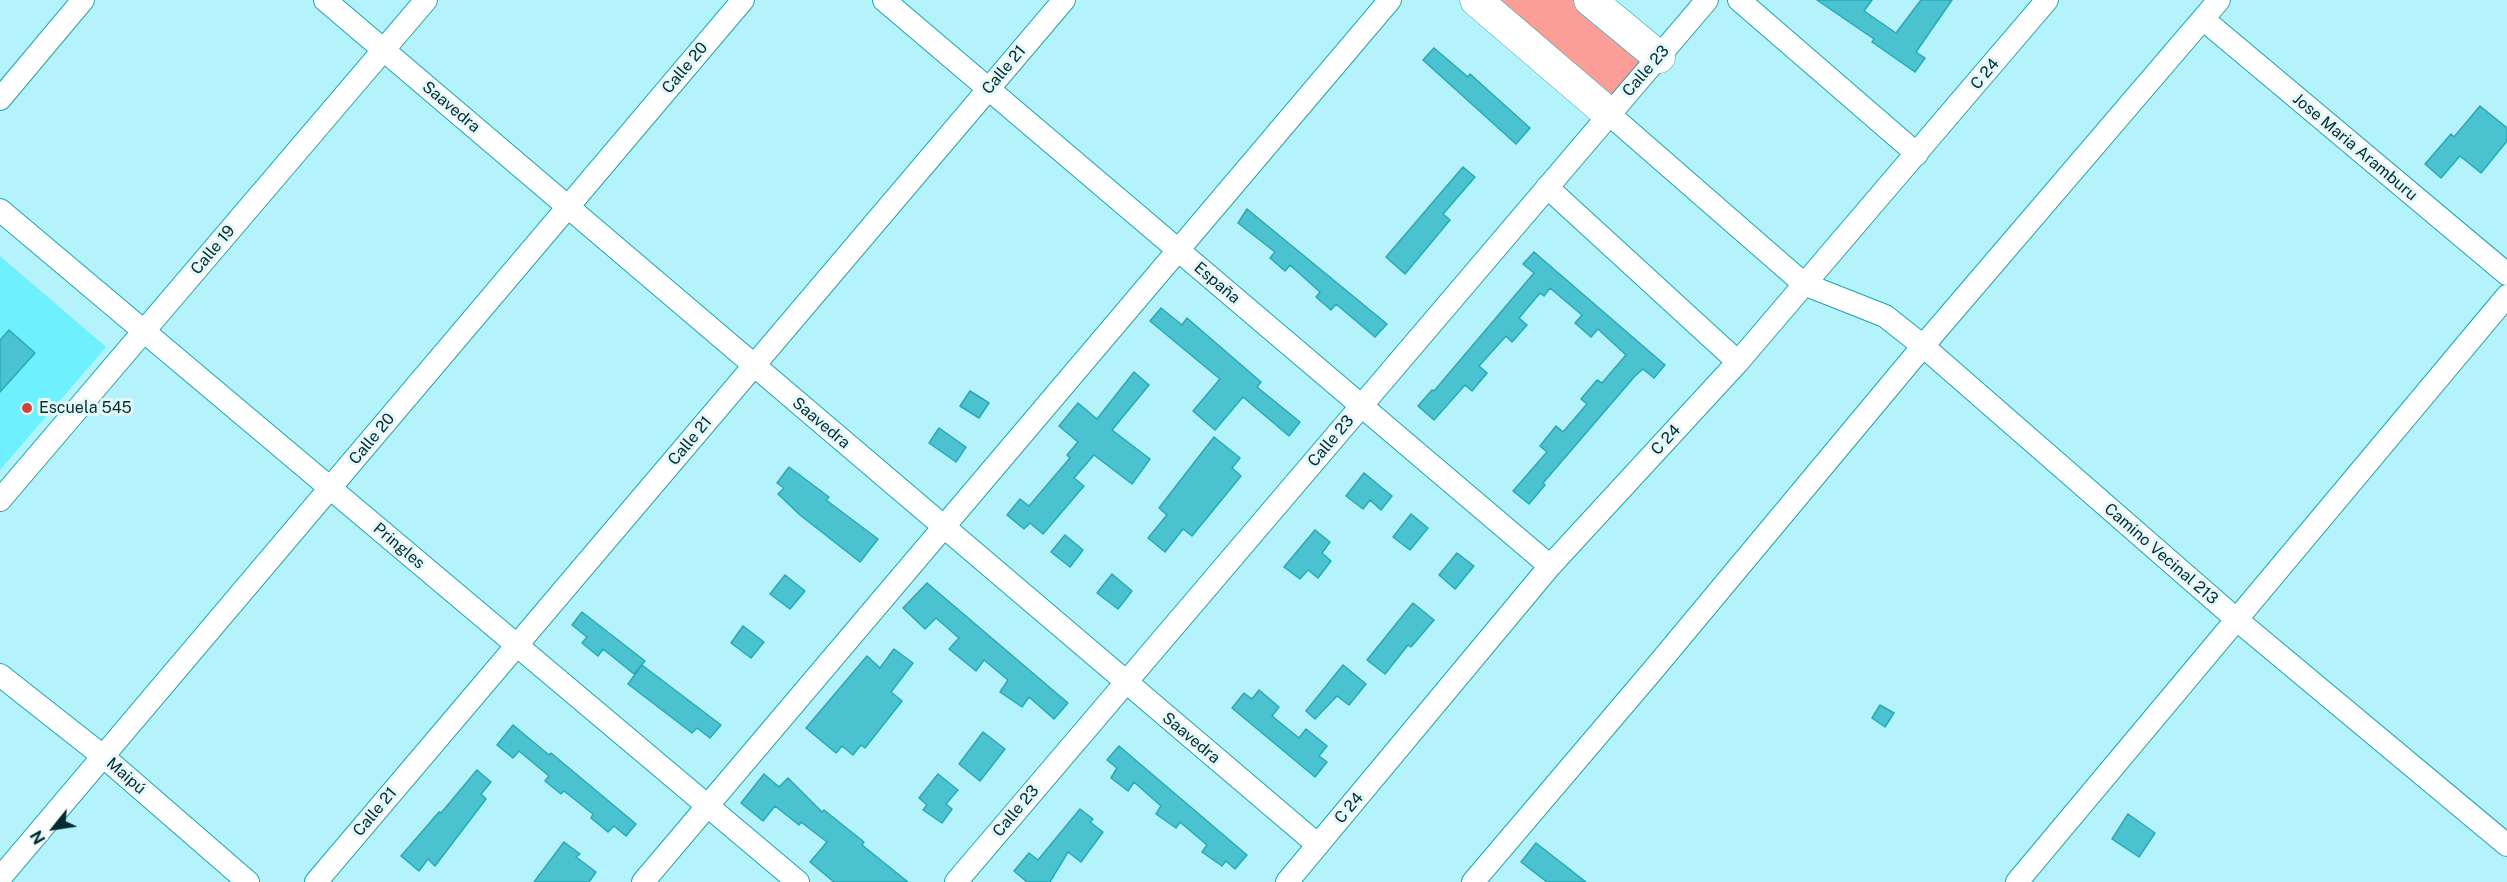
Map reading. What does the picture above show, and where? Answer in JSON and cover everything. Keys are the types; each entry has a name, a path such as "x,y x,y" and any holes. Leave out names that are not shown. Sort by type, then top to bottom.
{"main road":[{"path":"1476,0 1609,114"},
{"path":"1590,0 1659,57"}],"street":[{"path":"0,99 83,0"},
{"name":"Saavedra","path":"325,0 1318,845"},
{"name":"Calle 19","path":"0,500 426,0"},
{"name":"Calle 20","path":"0,878 743,0"},
{"name":"España","path":"884,0 1550,566"},
{"name":"Calle 21","path":"316,882 1064,0"},
{"path":"643,882 1390,0"},
{"name":"Calle 23","path":"956,882 1707,0"},
{"path":"1739,0 1917,154"},
{"name":"C 24","path":"1287,882 1550,566 1738,362 2047,0"},
{"path":"1473,882 1923,346 2219,0"},
{"name":"Jose Maria Aramburu","path":"2202,19 2507,274"},
{"name":"Camino Vecinal 213","path":"1609,114 1804,284 1886,316 1923,346 2236,619 2507,845"},
{"path":"1547,187 1738,362"},
{"name":"Pringles","path":"0,210 798,882"},
{"path":"2017,882 2507,296"},
{"name":"Maipú","path":"0,675 104,757 248,882"}],"shaded area":[{"path":"1477,0 1589,0 1657,57 1609,113"},
{"name":"Escuela 545","path":"0,256 106,347 0,470"}],"building":[{"path":"1817,0 1872,0 1864,11 1896,33 1921,0 1952,0 1916,52 1925,58 1915,72 1872,42 1874,39"},
{"path":"1434,48 1468,77 1470,74 1530,128 1516,144 1423,60"},
{"path":"2480,106 2507,128 2507,141 2481,173 2460,156 2441,178 2425,164 2451,134 2454,137"},
{"path":"1463,167 1475,177 1443,214 1450,220 1405,274 1386,257"},
{"path":"1247,209 1387,324 1375,337 1336,304 1331,310 1316,297 1320,292 1290,265 1285,271 1270,258 1275,252 1238,223"},
{"path":"1534,252 1665,365 1654,378 1643,369 1635,376 1543,483 1545,485 1529,504 1513,491 1547,452 1540,446 1556,426 1563,432 1587,404 1581,399 1597,380 1602,383 1626,355 1598,329 1591,337 1575,323 1582,315 1550,288 1544,296 1540,293 1519,318 1527,325 1512,342 1506,336 1479,366 1487,373 1472,391 1465,385 1434,420 1418,406 1432,390 1434,391 1534,273 1523,264"},
{"path":"1161,308 1182,325 1187,318 1261,382 1257,387 1300,422 1289,436 1243,397 1215,430 1193,411 1220,379 1150,321"},
{"path":"9,330 35,353 0,392 0,340"},
{"path":"1134,372 1149,385 1112,430 1150,459 1132,484 1094,455 1074,478 1084,486 1043,534 1030,523 1024,529 1007,515 1020,499 1029,506 1070,458 1067,455 1078,442 1059,426 1078,403 1097,419"},
{"path":"970,391 989,403 979,418 960,406"},
{"path":"939,428 966,447 956,462 929,443"},
{"path":"1214,437 1240,458 1232,468 1241,476 1192,536 1183,529 1165,552 1148,538 1167,515 1159,508"},
{"path":"789,467 829,497 826,500 878,539 860,562 800,515 778,494 784,488 777,483"},
{"path":"1364,473 1392,496 1381,510 1370,500 1363,509 1346,496"},
{"path":"1411,514 1428,528 1410,550 1393,537"},
{"path":"1315,530 1330,542 1322,553 1331,561 1318,578 1308,570 1300,579 1284,567"},
{"path":"1065,535 1083,550 1070,567 1051,552"},
{"path":"1457,553 1474,566 1455,589 1439,575"},
{"path":"1112,574 1132,591 1118,609 1097,593"},
{"path":"785,575 805,591 790,609 770,594"},
{"path":"927,583 1068,703 1054,719 1029,697 1022,707 1000,692 1008,680 984,660 976,671 949,649 959,638 936,618 925,629 903,608"},
{"path":"1413,603 1434,620 1411,647 1408,645 1385,674 1367,660"},
{"path":"582,612 645,661 634,674 603,649 598,656 582,643 587,637 572,625"},
{"path":"743,626 764,642 751,658 731,643"},
{"path":"894,649 913,663 891,692 902,701 865,748 861,745 853,755 842,746 836,753 806,728 867,656 880,668"},
{"path":"642,665 721,725 710,738 697,728 692,733 628,684"},
{"path":"1343,665 1366,684 1349,705 1337,696 1315,719 1306,711"},
{"path":"1259,690 1279,707 1272,716 1299,738 1306,729 1327,746 1319,756 1327,762 1315,777 1232,708 1244,693 1252,699"},
{"path":"1880,705 1894,713 1885,727 1872,718"},
{"path":"513,725 549,755 551,753 636,824 626,836 614,826 608,832 591,818 593,814 564,791 561,794 545,781 549,776 519,751 513,758 497,745"},
{"path":"983,732 1005,749 980,781 959,764"},
{"path":"1119,746 1247,855 1235,869 1226,861 1222,866 1202,852 1207,845 1180,822 1176,828 1156,814 1161,806 1134,782 1128,791 1111,778 1117,768 1107,760"},
{"path":"477,770 491,782 481,794 486,799 435,866 428,859 419,871 401,856"},
{"path":"764,774 779,787 788,778 822,812 824,810 864,842 862,845 908,882 834,882 810,862 827,842 801,822 799,825 775,806 763,821 741,803"},
{"path":"938,774 958,790 946,804 952,809 942,823 923,810 927,805 919,798"},
{"path":"1080,809 1093,819 1090,822 1103,832 1081,862 1068,852 1050,882 1027,882 1014,871 1029,853 1038,860"},
{"path":"2128,814 2155,833 2139,857 2112,839"},
{"path":"564,842 580,854 576,857 596,872 589,882 534,882"},
{"path":"1536,843 1586,882 1547,882 1521,862"}],"place":[{"name":"Escuela 545","path":"27,408"}]}
